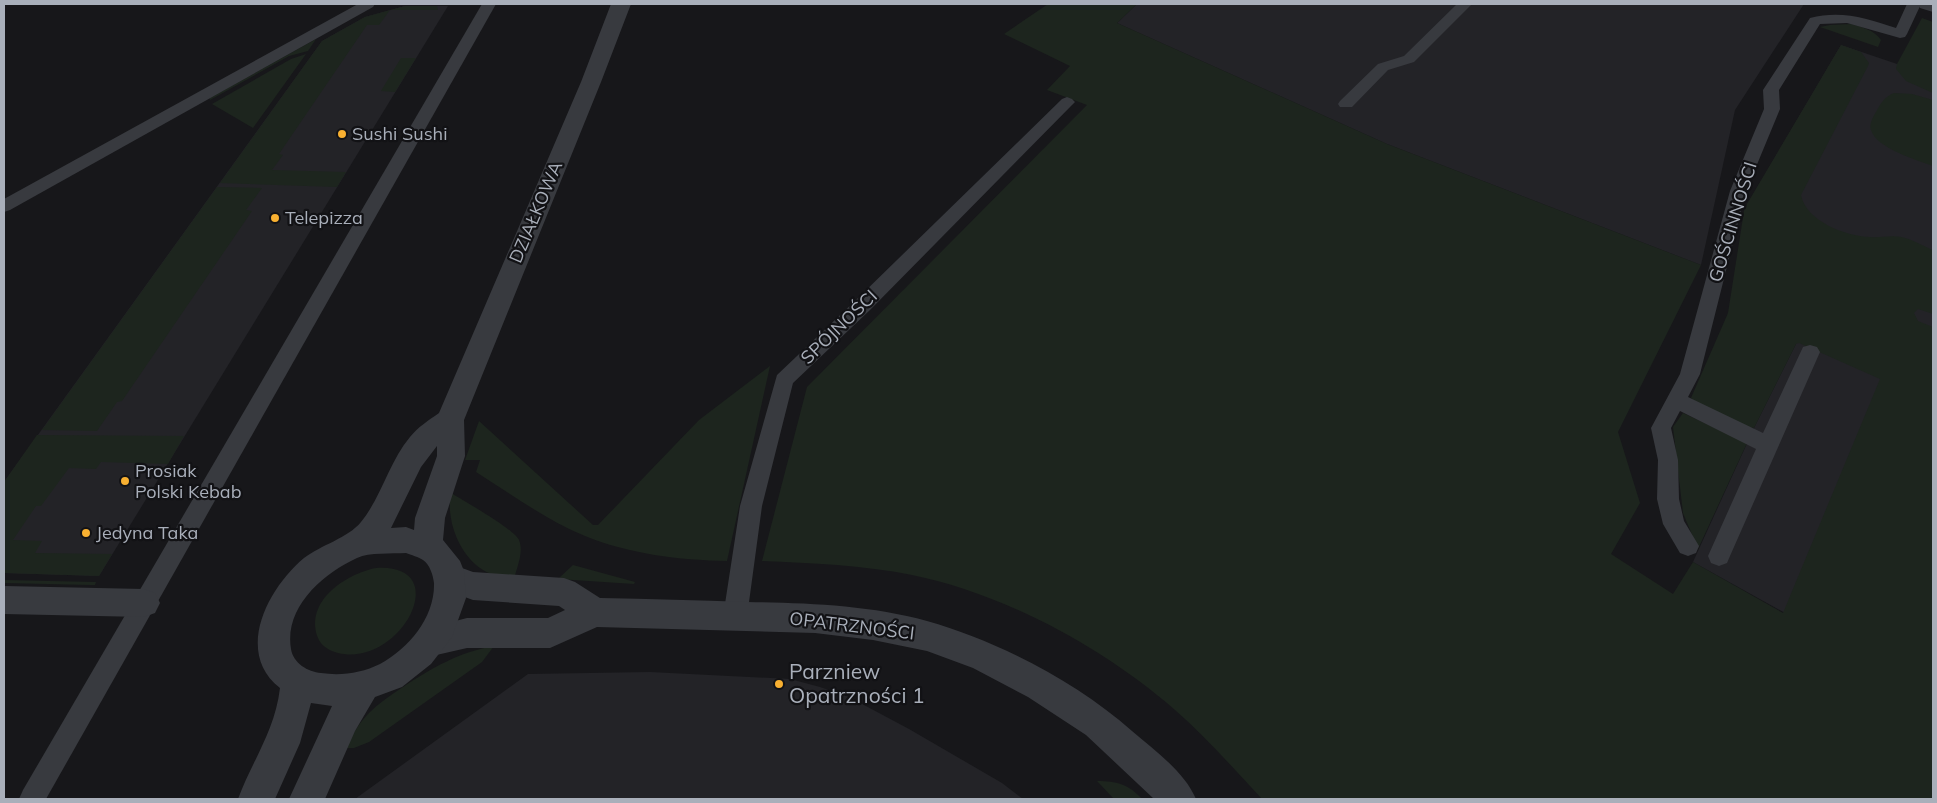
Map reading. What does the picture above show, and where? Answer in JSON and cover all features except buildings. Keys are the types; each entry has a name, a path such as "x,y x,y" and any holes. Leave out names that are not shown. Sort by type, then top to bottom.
{"street":[{"name":"DZIAŁKOWA","path":"427,546 430,518 452,456 450,420 592,80 621,4"},
{"path":"1927,4 1933,6"},
{"name":"DZIAŁKOWA","path":"363,543 384,514 416,448 450,420"},
{"path":"397,538 427,546 443,560 451,578 451,599 445,620 432,641 421,653 394,674 363,687 339,691 316,690 297,683 283,671 276,655 274,637 278,617 288,598 308,574 340,551 363,543 397,538"},
{"path":"451,578 473,586 564,592 595,612"},
{"path":"4,600 144,603"},
{"name":"OPATRZNOŚCI","path":"432,641 467,634 550,633 595,612 815,618 873,625 927,636 984,657 1040,686 1098,723 1150,770 1178,799"},
{"path":"256,799 272,767 294,710 297,683"},
{"path":"306,799 343,718 363,687"}],"lane":[{"path":"4,206 368,4"},
{"path":"32,799 489,4"},
{"path":"1346,104 1383,67 1409,59 1465,4"},
{"name":"GOŚCINNOŚCI","path":"1688,546 1674,524 1668,499 1668,460 1661,428 1690,374 1738,191 1772,109 1771,90 1815,21 1823,18 1856,21 1900,34 1914,4"},
{"name":"SPÓJNOŚCI","path":"735,617 752,506 784,380 863,305 1067,102"},
{"path":"1718,556 1810,352"},
{"path":"1676,400 1768,445"}],"shaded area":[{"path":"1048,4 1137,4 1117,23 1387,144 1701,265 1618,432 1640,503 1611,554 1673,594 1693,562 1783,613 1880,379 1799,343 1796,344 1754,428 1746,427 1721,417 1691,398 1728,313 1744,211 1747,204 1841,45 1861,52 1869,63 1868,66 1801,195 1804,204 1810,212 1818,219 1838,230 1860,236 1901,237 1933,250 1933,314 1918,309 1914,313 1918,321 1933,327 1933,799 1262,799 1220,753 1175,710 1117,665 1052,626 982,595 912,575 856,567 762,561 807,387 1087,105 1047,90 1070,66 1004,34"},
{"path":"1137,4 1804,4 1735,110 1701,265 1387,144 1117,23"},
{"path":"405,6 448,6 99,576 4,573 4,482 322,41 365,17"},
{"path":"405,6 437,6 438,10 390,10"},
{"path":"390,10 379,25 367,25 279,154 283,155 272,170 346,172 337,187 220,183 322,41 365,17"},
{"path":"1922,18 1933,22 1933,93 1906,81 1896,69"},
{"path":"1851,24 1868,29 1875,34 1881,40 1878,47 1820,27"},
{"path":"1933,34 1933,695 1693,562 1754,428 1796,344 1744,210 1841,45 1900,65"},
{"path":"316,39 308,51 289,56 210,100 210,98"},
{"path":"306,54 253,128 212,104 291,59"},
{"path":"401,58 416,58 395,92 381,91"},
{"path":"1894,93 1912,94 1933,100 1933,166 1889,148 1874,136 1871,130 1873,118 1883,101"},
{"path":"217,187 262,188 246,210 252,211 122,401 117,402 97,431 42,430"},
{"path":"770,366 727,561 654,555 637,552 585,536 543,515 476,472 480,460 465,460 479,421 593,525 598,525 699,420"},
{"path":"1683,413 1747,443 1698,549 1683,513 1673,427"},
{"path":"37,435 184,436 168,464 101,462 96,469 69,468 41,506 36,506 13,540 42,541 35,553 112,554 99,576 4,573 4,482"},
{"path":"451,493 499,522 519,540 521,549 514,579 494,575 481,569 464,551 453,528 450,504"},
{"path":"573,565 635,582 634,584 558,579"},
{"path":"376,568 400,571 413,581 416,597 411,614 399,631 382,645 361,653 338,653 324,646 319,641 315,625 317,612 322,601 331,591 352,576"},
{"path":"4,580 96,582 95,585 90,585 4,583"},
{"path":"494,646 482,662 369,742 354,748 344,748 365,717 394,693 446,662 469,652"},
{"path":"650,672 790,679 820,687 849,697 909,729 1002,783 1023,799 355,799 528,674"},
{"path":"1097,781 1122,784 1142,799 1114,799"}],"place":[{"name":"Sushi Sushi","path":"342,134"},
{"name":"Telepizza","path":"275,218"},
{"name":"Prosiak Polski Kebab","path":"125,481"},
{"name":"Jedyna Taka","path":"86,533"},
{"name":"Parzniew Opatrzności 1","path":"779,684"}]}
